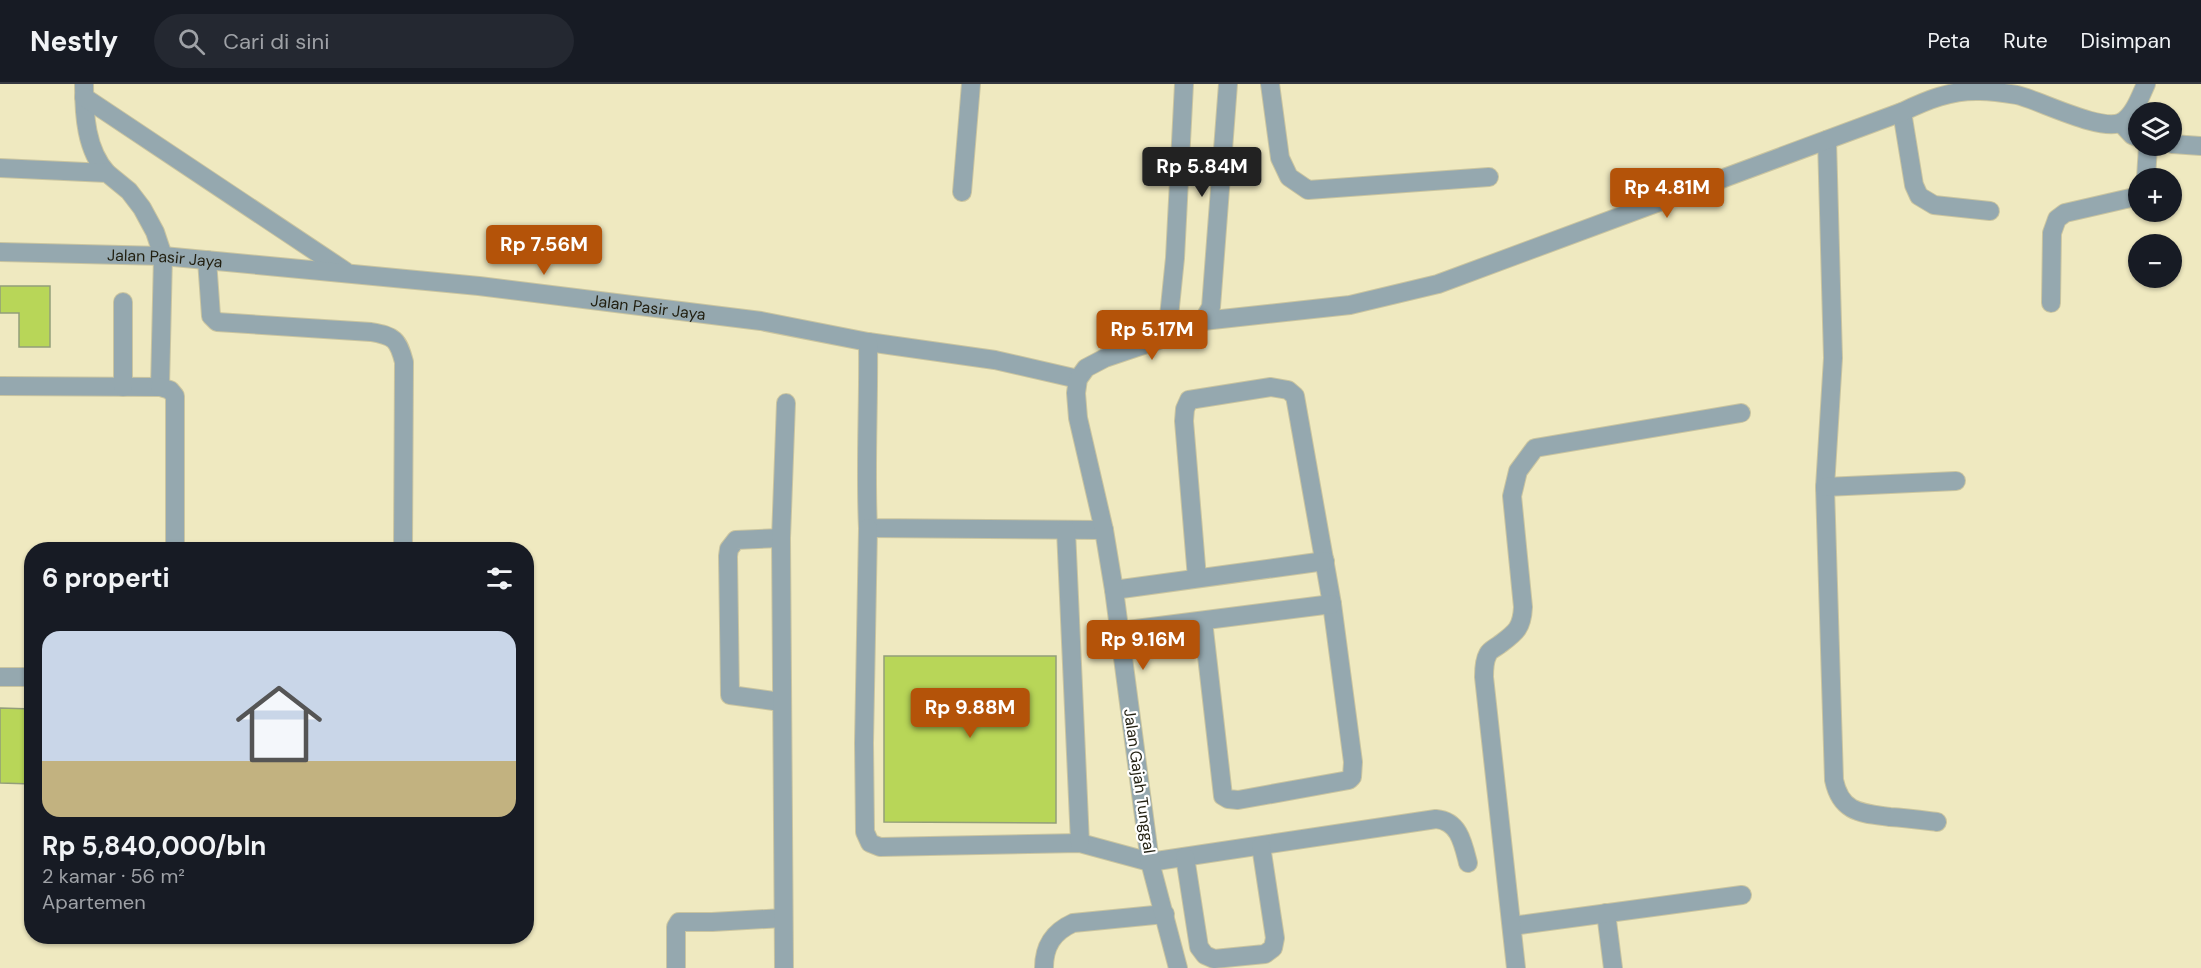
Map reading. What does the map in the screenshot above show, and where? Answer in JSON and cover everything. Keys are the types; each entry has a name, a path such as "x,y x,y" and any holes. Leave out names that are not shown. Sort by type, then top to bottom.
{"street":[{"path":"962,192 971,84"},
{"path":"1167,336 1175,258 1184,84"},
{"path":"1078,379 1086,368 1105,358 1194,328 1203,321 1211,307 1228,84"},
{"path":"1270,84 1280,158 1289,177 1308,190 1489,177"},
{"path":"1203,321 1350,305 1438,284 1902,112 1939,95 1979,90 2017,96 2107,125 2121,123 2133,111 2146,84"},
{"path":"84,90 91,145 99,165 129,191 142,208 163,256 160,387"},
{"path":"84,90 347,272"},
{"path":"1902,112 1914,185 1919,196 1934,205 1989,211"},
{"path":"2121,123 2128,131"},
{"path":"1827,140 1833,358 1825,486 1834,780 1836,791 1843,801 1860,813 1937,822"},
{"path":"2182,145 2201,146"},
{"path":"0,168 107,173"},
{"path":"2051,303 2052,233 2057,219 2065,213 2128,199"},
{"name":"Jalan Pasir Jaya","path":"0,252 163,256 479,286 761,321 868,342 995,360 1078,379"},
{"path":"207,260 211,316 217,322 371,332 386,334 395,339 401,348 404,362 403,542"},
{"path":"123,302 123,387"},
{"path":"868,342 866,484 868,528 864,753 865,832 870,843 880,847 1080,843 1150,862 1436,819 1444,820 1457,830 1468,863"},
{"name":"Jalan Gajah Tunggal","path":"1078,379 1076,393 1078,418 1104,530 1114,590 1150,862 1178,968"},
{"path":"0,386 160,387 170,390 175,396 175,542"},
{"path":"1197,578 1184,421 1189,400 1271,387 1288,390 1295,396 1325,561 1353,762 1352,777 1344,783 1238,800 1223,796 1203,621"},
{"path":"784,968 782,538 786,404"},
{"path":"1516,968 1484,664 1488,653 1511,636 1522,620 1523,608 1512,496 1518,471 1535,448 1741,413"},
{"path":"1825,486 1956,481"},
{"path":"868,528 1104,530"},
{"path":"1066,530 1080,843"},
{"path":"782,538 736,540 729,549 728,568 730,695 782,702"},
{"path":"1114,590 1325,561"},
{"path":"1120,631 1332,604"},
{"path":"0,677 24,677"},
{"path":"1185,857 1199,946 1205,955 1214,959 1264,954 1273,948 1275,938 1261,846"},
{"path":"1512,926 1742,895"},
{"path":"1606,913 1613,968"},
{"path":"1044,968 1044,954 1053,935 1061,928 1073,923 1165,914"},
{"path":"676,968 676,927 679,922 783,918"}],"building":[{"path":"0,286 50,286 50,347 19,347 19,313 0,313"},
{"path":"884,656 1056,656 1056,823 884,822"},
{"path":"0,708 24,709 24,784 0,783"}]}
